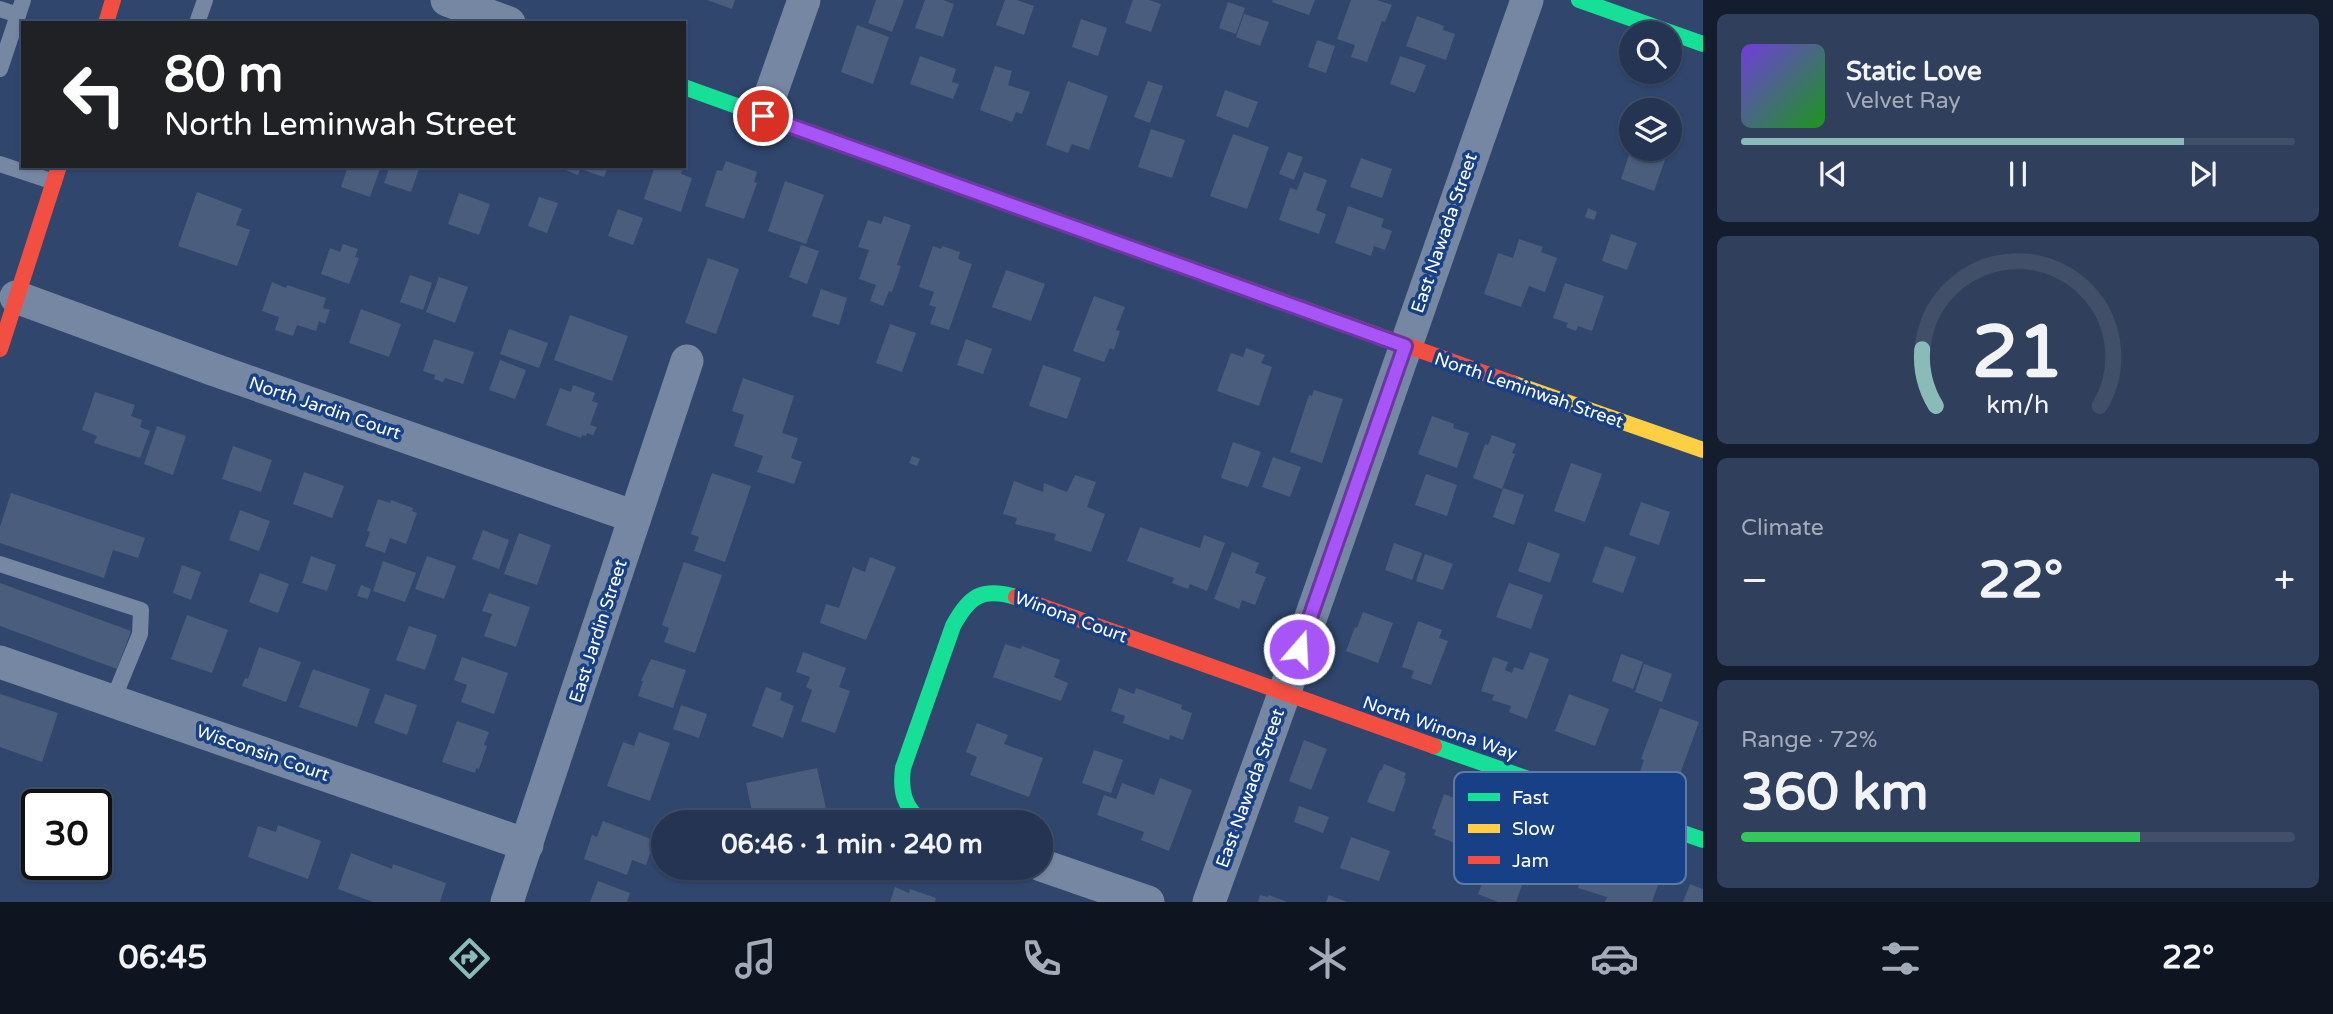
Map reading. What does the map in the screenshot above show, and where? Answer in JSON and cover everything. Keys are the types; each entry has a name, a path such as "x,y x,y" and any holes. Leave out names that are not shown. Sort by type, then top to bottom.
{"street":[{"path":"107,21 113,0"},
{"path":"447,0 504,21"},
{"path":"763,116 804,0"},
{"name":"East Nawada Street","path":"1209,902 1527,0"},
{"path":"1579,0 1703,44"},
{"name":"North Leminwah Street","path":"686,88 1703,450"},
{"path":"0,348 57,174"},
{"name":"North Jardin Court","path":"16,297 212,369 635,517"},
{"name":"East Jardin Street","path":"507,902 687,360"},
{"name":"Winona Court","path":"910,810 900,786 903,768 953,626 961,609 973,597 992,591 1013,596 1284,694"},
{"name":"Wisconsin Court","path":"0,662 527,845"},
{"name":"North Winona Way","path":"1284,694 1508,772"},
{"name":"North Winona Way","path":"1686,834 1703,840"},
{"path":"1053,869 1148,902"}],"lane":[{"path":"198,21 205,0"},
{"path":"0,9 20,7 0,69"},
{"path":"0,164 21,168"},
{"path":"23,168 57,174"},
{"path":"0,564 141,610 139,634 113,700"}],"building":[{"path":"707,0 735,0 732,9"},
{"path":"876,0 904,0 892,32 868,23"},
{"path":"925,0 943,0 954,4 943,37 915,28"},
{"path":"1005,0 1017,0 1034,6 1024,35 996,25"},
{"path":"1133,0 1149,0 1161,4 1151,32 1125,23"},
{"path":"1315,0 1309,15 1272,2"},
{"path":"1351,0 1377,0 1392,5 1385,22 1382,21 1367,62 1351,57 1355,45 1337,39"},
{"path":"1228,2 1245,8 1236,34 1219,28"},
{"path":"1244,14 1269,22 1260,46 1236,37"},
{"path":"1417,16 1444,26 1443,30 1455,34 1446,60 1406,46"},
{"path":"1081,19 1107,28 1098,56 1072,47"},
{"path":"857,25 889,37 873,84 841,72"},
{"path":"1317,40 1335,46 1326,73 1308,67"},
{"path":"920,56 956,69 952,82 959,84 953,99 910,84"},
{"path":"1400,56 1426,65 1415,93 1390,84"},
{"path":"995,66 1012,71 1008,85 1030,92 1022,114 1016,112 1012,122 980,110"},
{"path":"1068,81 1108,96 1089,150 1072,144 1068,153 1046,145"},
{"path":"1148,81 1163,86 1150,123 1134,117"},
{"path":"1225,90 1258,102 1248,128 1216,116"},
{"path":"1151,129 1185,140 1172,178 1138,167"},
{"path":"1233,134 1269,147 1247,209 1210,196"},
{"path":"1288,152 1303,157 1294,180 1279,174"},
{"path":"1361,158 1392,169 1382,198 1350,187"},
{"path":"726,161 757,172 754,182 757,183 744,219 705,206 717,170 722,171"},
{"path":"1627,161 1665,161 1654,191 1621,179"},
{"path":"347,168 380,168 370,197 341,187"},
{"path":"389,168 419,168 411,192 384,183"},
{"path":"561,168 608,168 604,177 580,169 578,175"},
{"path":"654,168 681,168 683,169 681,174 692,178 681,212 644,199"},
{"path":"1304,172 1327,180 1316,210 1326,214 1319,234 1279,220 1290,188 1297,190"},
{"path":"785,181 824,195 806,244 768,231"},
{"path":"197,192 242,209 236,225 250,230 237,266 178,246"},
{"path":"459,193 490,204 479,235 448,224"},
{"path":"539,197 558,203 547,233 528,226"},
{"path":"1348,206 1384,219 1381,227 1392,231 1385,250 1374,246 1371,256 1335,243"},
{"path":"1588,208 1597,212 1594,220 1585,217"},
{"path":"618,209 643,218 633,245 608,236"},
{"path":"884,216 911,225 897,265 901,266 892,292 889,291 883,306 870,301 876,285 859,279 869,250 858,247 868,220 881,224"},
{"path":"1611,234 1637,243 1627,270 1602,261"},
{"path":"1519,239 1543,247 1541,252 1557,258 1545,292 1529,286 1521,307 1484,294 1498,253 1513,258"},
{"path":"343,244 358,249 355,257 359,258 349,284 321,274 330,248 340,252"},
{"path":"801,245 819,251 807,284 789,277"},
{"path":"933,246 960,252 958,259 972,264 949,330 930,324 936,307 929,305 934,292 919,287"},
{"path":"708,258 739,269 716,334 685,323"},
{"path":"1006,270 1045,284 1031,321 992,307"},
{"path":"410,275 432,283 423,310 400,302"},
{"path":"439,277 468,287 455,323 426,312"},
{"path":"272,282 326,298 323,308 330,310 325,324 319,321 316,331 297,325 293,336 275,330 279,317 262,311"},
{"path":"1565,283 1604,296 1592,331 1578,326 1576,331 1566,327 1568,323 1553,318"},
{"path":"821,289 847,298 839,325 812,316"},
{"path":"1094,296 1125,307 1116,330 1120,331 1114,350 1110,348 1104,362 1073,351"},
{"path":"361,309 401,324 389,357 349,343"},
{"path":"570,315 628,336 612,381 554,360"},
{"path":"890,324 916,333 902,372 876,363"},
{"path":"509,329 548,343 539,368 500,354"},
{"path":"434,339 474,352 463,384 445,378 443,382 434,379 435,375 423,371"},
{"path":"966,339 992,349 983,374 957,365"},
{"path":"1246,348 1265,355 1261,363 1272,367 1259,406 1217,391 1231,353 1243,357"},
{"path":"500,360 526,370 515,399 489,390"},
{"path":"1043,365 1081,378 1067,419 1029,406"},
{"path":"743,378 794,396 782,433 798,438 791,458 802,462 794,484 757,472 763,456 734,446 744,415 732,411"},
{"path":"573,385 595,393 592,401 598,403 590,425 597,427 593,435 587,433 581,438 546,425 560,388 571,392"},
{"path":"1314,390 1343,399 1322,463 1290,452 1309,395 1312,396"},
{"path":"95,392 135,405 131,416 142,420 140,427 150,431 140,458 94,443 97,436 82,430"},
{"path":"1432,416 1454,424 1453,428 1469,433 1457,468 1418,454"},
{"path":"157,426 186,436 173,475 144,464"},
{"path":"1492,435 1516,444 1502,489 1473,478 1485,444 1488,445"},
{"path":"1233,442 1261,452 1248,487 1221,478"},
{"path":"233,446 272,460 261,492 222,479"},
{"path":"912,456 920,459 917,466 909,463"},
{"path":"1273,457 1301,467 1290,497 1262,487"},
{"path":"1571,463 1602,474 1585,522 1554,511"},
{"path":"304,472 344,486 332,518 293,504"},
{"path":"712,473 751,486 725,562 694,551 699,537 691,534"},
{"path":"1426,474 1457,485 1447,516 1415,505"},
{"path":"1075,475 1096,482 1087,507 1105,514 1091,552 1054,540 1056,534 1015,524 1017,518 1003,514 1014,481 1043,492 1044,483 1067,492"},
{"path":"1503,488 1524,495 1514,525 1493,517"},
{"path":"11,493 145,538 138,558 113,550 104,578 0,543 0,527"},
{"path":"378,499 390,503 391,500 413,508 412,511 417,513 406,544 390,538 385,553 365,546"},
{"path":"1641,502 1670,512 1659,545 1629,535"},
{"path":"240,510 270,521 259,551 229,540"},
{"path":"1140,527 1200,548 1204,535 1225,543 1207,591 1190,584 1188,589 1172,583 1174,578 1127,561"},
{"path":"483,530 509,540 499,569 472,559"},
{"path":"519,533 551,545 537,585 504,574"},
{"path":"1528,542 1560,554 1550,583 1518,571"},
{"path":"1394,543 1422,553 1412,580 1385,570"},
{"path":"1605,546 1636,557 1623,593 1592,582"},
{"path":"1232,552 1259,563 1255,573 1266,577 1255,605 1242,600 1239,609 1214,599"},
{"path":"1425,554 1453,564 1443,590 1416,581"},
{"path":"311,556 336,565 327,591 302,583"},
{"path":"427,556 456,566 444,599 415,589"},
{"path":"870,557 896,567 866,640 820,623 826,604 839,608 853,567 865,572"},
{"path":"383,561 416,573 405,602 373,591"},
{"path":"684,562 722,575 695,653 664,642 669,628 662,625"},
{"path":"182,565 201,572 191,600 173,593"},
{"path":"260,573 289,584 278,613 249,602"},
{"path":"0,583 131,631 117,669 0,626"},
{"path":"1509,583 1543,595 1531,629 1496,617"},
{"path":"361,585 371,589 368,599 357,596"},
{"path":"489,593 530,607 516,647 484,636 492,614 482,611"},
{"path":"1363,612 1393,623 1378,663 1346,651"},
{"path":"187,615 228,630 212,673 171,659"},
{"path":"1418,621 1442,630 1439,638 1448,641 1431,685 1411,678 1414,671 1402,667"},
{"path":"409,626 437,635 425,670 396,660"},
{"path":"1005,644 1021,649 1022,646 1060,660 1054,677 1068,683 1061,701 993,677"},
{"path":"259,647 301,662 286,702 242,686 245,678 248,679"},
{"path":"803,652 846,668 839,687 850,691 835,733 801,721 812,690 806,687 810,677 796,672"},
{"path":"1530,652 1549,659 1527,719 1509,712 1511,706 1492,700 1494,695 1481,691 1493,657 1508,662 1505,670 1512,673 1514,667 1523,670"},
{"path":"1621,654 1643,662 1633,689 1612,681"},
{"path":"462,657 508,673 494,714 461,702 467,685 454,680"},
{"path":"651,659 686,670 673,708 638,696 641,681"},
{"path":"1644,664 1672,674 1662,702 1635,692"},
{"path":"313,669 370,689 357,727 299,707"},
{"path":"766,687 782,693 780,700 794,706 783,738 752,726"},
{"path":"1119,688 1134,694 1136,688 1182,705 1181,709 1192,713 1183,740 1170,735 1169,740 1123,723 1125,716 1111,711"},
{"path":"0,694 58,713 42,762 0,747"},
{"path":"385,694 417,705 407,735 374,723"},
{"path":"1569,694 1609,709 1595,746 1555,731"},
{"path":"681,705 707,714 699,738 673,729"},
{"path":"1660,708 1699,722 1681,772 1640,772 1644,760 1641,759"},
{"path":"457,721 489,732 484,745 487,746 475,773 442,762"},
{"path":"977,723 1008,735 1004,744 1043,758 1029,797 970,775 977,757 966,752"},
{"path":"639,732 670,743 650,801 607,786 623,742 634,746"},
{"path":"1304,740 1327,749 1311,790 1289,781"},
{"path":"1094,750 1123,760 1111,793 1082,783"},
{"path":"1384,764 1406,773 1394,812 1367,802"},
{"path":"817,768 826,810 752,810 746,783"},
{"path":"1160,778 1192,790 1169,851 1141,840 1144,832 1097,815 1104,795 1116,799 1122,783 1154,795"},
{"path":"1444,794 1454,798 1454,843 1434,835 1436,830 1432,828"},
{"path":"1299,806 1329,817 1323,833 1294,822"},
{"path":"603,821 651,839 651,851 646,865 632,860 627,875 584,859 592,835 597,837"},
{"path":"278,825 321,841 308,879 248,857 258,826 276,832"},
{"path":"1351,837 1390,851 1379,881 1340,868"},
{"path":"351,853 392,869 393,864 446,883 440,902 373,902 338,889"},
{"path":"598,881 630,893 627,902 590,902"},
{"path":"1482,884 1522,884 1516,902 1498,902 1478,894"},
{"path":"1579,884 1658,884 1652,902 1605,902 1607,897 1578,888"},
{"path":"1690,884 1703,889 1703,902 1683,902"},
{"path":"895,887 909,893 910,889 936,898 935,902 890,902"},
{"path":"1260,895 1269,895 1287,902 1258,902"},
{"path":"1329,895 1347,902 1326,902"}],"traffic: fast":[{"path":"1579,0 1703,44"},
{"path":"686,88 1080,229"},
{"path":"911,810 905,799 902,784 903,768 953,626 965,607 978,596 994,593 1016,597"},
{"path":"1434,746 1508,772"},
{"path":"1686,834 1703,840"}],"traffic: slow":[{"path":"1512,383 1703,450"}],"traffic: jam":[{"path":"107,21 113,0"},
{"path":"0,349 58,168"},
{"path":"1080,229 1512,383"},
{"path":"1016,597 1434,746"}],"route":[{"path":"763,116 1405,346 1299,649"}]}
